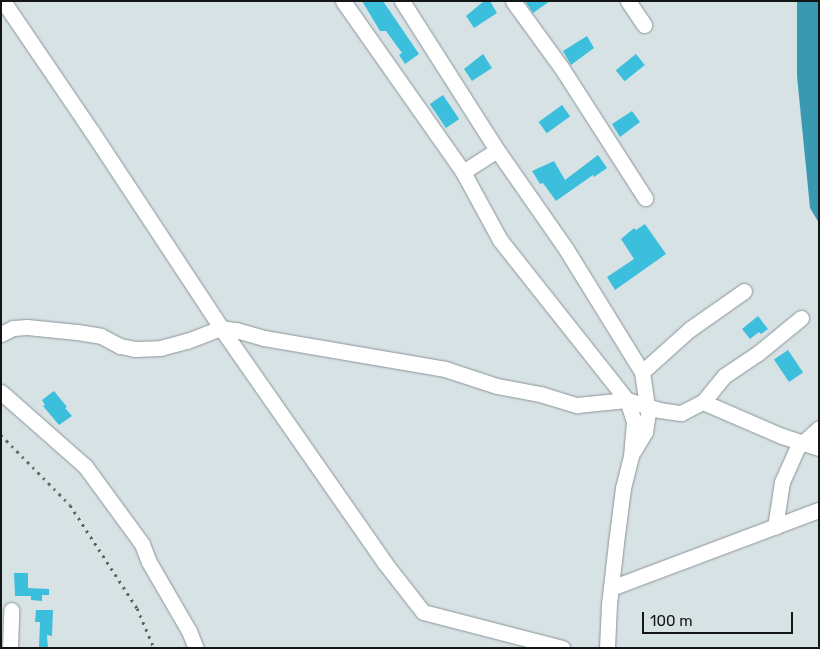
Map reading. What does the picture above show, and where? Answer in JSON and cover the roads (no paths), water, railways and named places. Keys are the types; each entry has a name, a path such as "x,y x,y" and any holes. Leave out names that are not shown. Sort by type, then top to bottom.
{"street":[{"path":"3,1 221,328 384,562 423,612 562,648"},
{"path":"343,1 462,172 500,240 627,400 634,422 631,456 623,488 611,588 607,648"},
{"path":"402,1 497,150 566,249 642,372 649,406 644,432 631,456"},
{"path":"513,1 560,67 645,198"},
{"path":"628,1 644,24"},
{"path":"462,172 497,150"},
{"path":"642,372 690,329 744,292"},
{"path":"1,334 13,328 27,327 77,332 101,336 120,346 135,349 160,348 188,341 221,328 445,369 497,386 540,394 577,405 627,400 681,413 702,402 724,376 757,354 800,318"},
{"path":"1,392 89,472 142,544 149,562 190,631 196,648"},
{"path":"702,402 819,448"},
{"path":"775,527 782,482 797,448 819,428"},
{"path":"611,588 819,510"},
{"path":"10,648 11,610"}],"water":[{"path":"797,1 819,1 819,223 810,208 797,76"}],"railway":[{"path":"1,435 70,505 137,608 154,648"}]}
